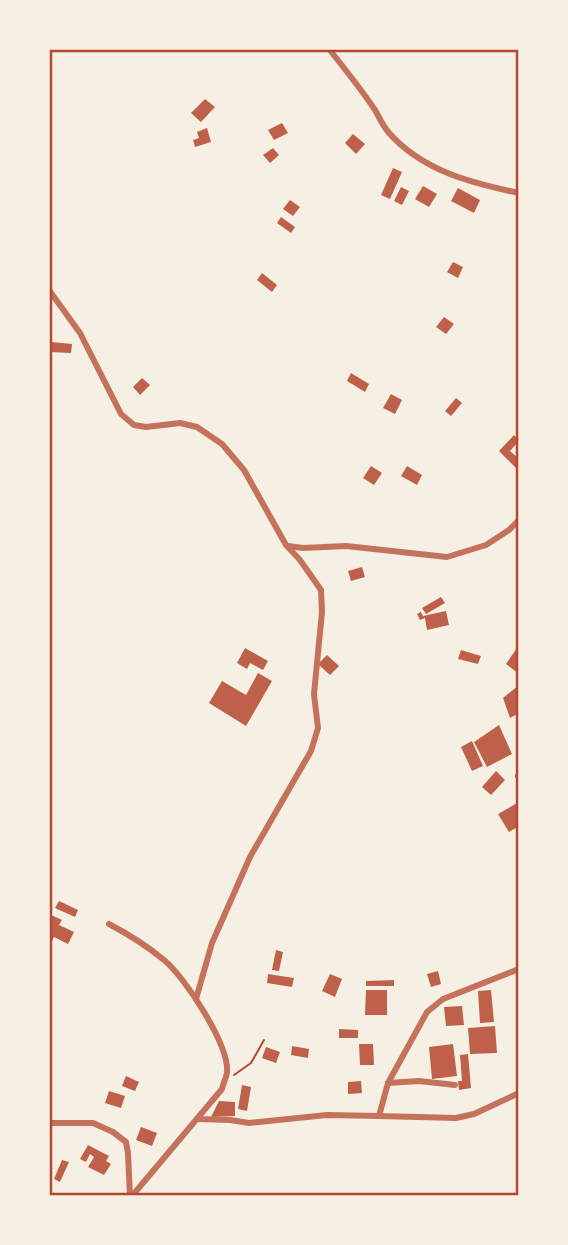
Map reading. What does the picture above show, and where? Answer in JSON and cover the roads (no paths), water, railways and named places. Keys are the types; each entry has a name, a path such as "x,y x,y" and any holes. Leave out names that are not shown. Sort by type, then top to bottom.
{"street":[{"path":"329,49 376,111 387,132 413,154 437,170 474,184 519,193"},
{"path":"49,290 80,333 121,414 134,425 146,427 180,423 197,427 222,444 244,470 286,545 321,590 322,612 314,694 318,728 310,751 250,857 212,943 196,999"},
{"path":"286,545 303,548 346,546 447,557 486,545 519,520"},
{"path":"109,924 164,960 181,976 216,1036 225,1057 227,1072 222,1089 131,1196"},
{"path":"379,1116 388,1083 427,1013 443,999 519,970"},
{"path":"388,1083 419,1081 455,1085"},
{"path":"197,1119 249,1123 320,1115 456,1118 474,1114 519,1093"},
{"path":"49,1123 93,1123 113,1132 126,1142 131,1196"}]}
